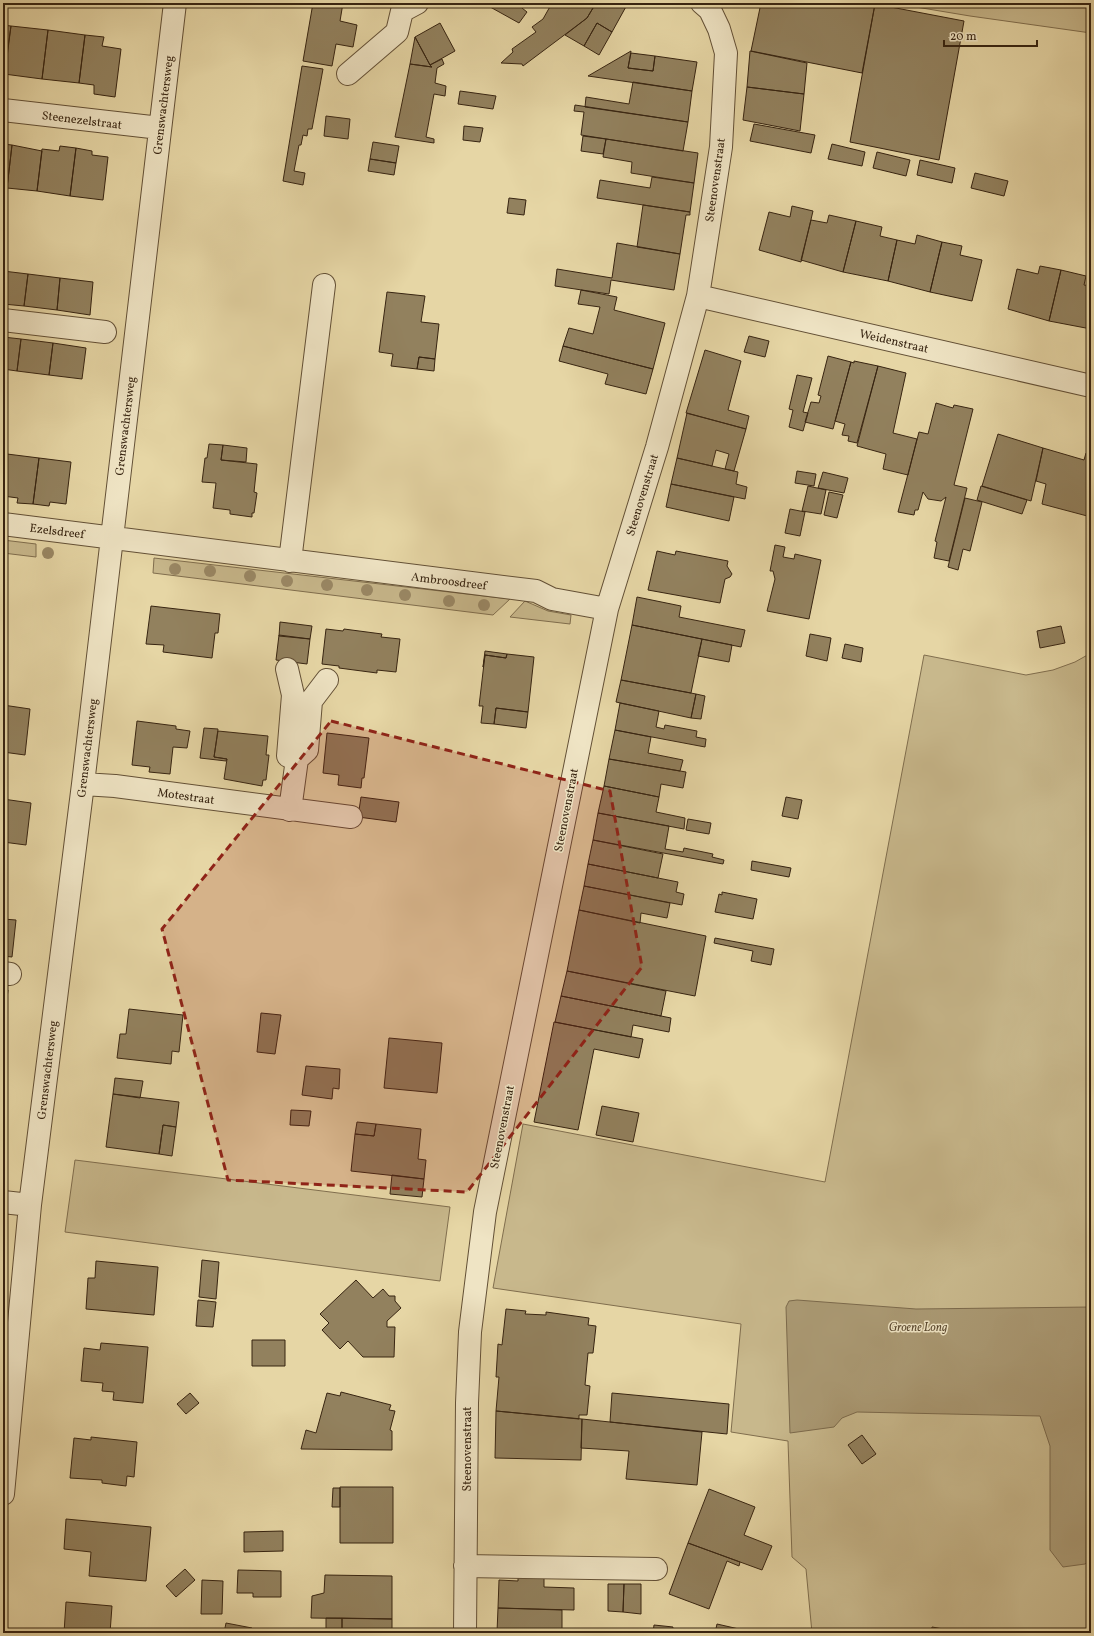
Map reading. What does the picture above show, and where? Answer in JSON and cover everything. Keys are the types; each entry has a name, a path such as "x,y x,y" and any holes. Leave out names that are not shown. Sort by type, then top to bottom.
{"street":[{"name":"Grenswachtersweg","path":"3,1494 30,1205 112,538 175,3"},
{"path":"348,74 397,32 402,12 418,3"},
{"name":"Steenovenstraat","path":"465,1633 470,1332 485,1212 607,609 657,447 698,296 721,147 726,53 719,29 709,5"},
{"name":"Steenezelstraat","path":"3,110 160,128"},
{"path":"290,561 324,285"},
{"name":"Weidenstraat","path":"698,296 1091,386"},
{"path":"3,320 105,332"},
{"name":"Ezelsdreef","path":"3,524 112,538"},
{"name":"Ambroosdreef","path":"112,538 536,591 552,599 607,609"},
{"path":"287,669 293,695 288,756 297,759"},
{"path":"290,810 297,759 307,750 311,701 327,680"},
{"name":"Motestraat","path":"82,784 115,786 351,817"},
{"path":"3,1202 30,1205"},
{"path":"465,1566 656,1569"}],"highlighted area":[{"path":"331,721 610,791 642,967 467,1192 228,1180 162,929"}],"green space":[{"path":"892,3 1091,3 1091,33 970,16"},
{"path":"3,540 36,544 36,557 3,553"},
{"path":"154,558 510,599 493,615 153,573"},
{"path":"525,601 548,611 571,615 570,624 510,617"},
{"name":"Groene Long","path":"1091,653 1091,1633 812,1633 806,1569 792,1557 788,1441 731,1432 741,1324 493,1288 523,1124 825,1182 924,655 1026,675 1053,670 1075,662"},
{"path":"75,1160 450,1207 440,1281 65,1232"}],"shaded area":[{"path":"797,1300 916,1309 1091,1307 1091,1560 1085,1564 1063,1567 1050,1550 1050,1446 1040,1416 857,1412 842,1418 834,1427 790,1433 786,1307 789,1301"}],"building":[{"path":"313,3 343,3 340,21 357,25 353,47 336,44 332,66 303,61"},
{"path":"483,3 525,3 522,8 527,12 519,23"},
{"path":"552,3 596,3 587,18 523,66 522,64 501,63 513,52 512,49 536,32 532,27 543,19"},
{"path":"596,3 628,3 612,32 597,23 584,46 565,35 587,18"},
{"path":"761,3 875,4 862,73 751,51"},
{"path":"875,4 964,21 939,160 850,142"},
{"path":"440,23 455,51 430,65 415,37"},
{"path":"597,23 612,32 599,55 584,46"},
{"path":"3,25 11,26 5,73 3,73"},
{"path":"11,26 48,30 42,79 4,74"},
{"path":"48,30 85,35 79,83 42,79"},
{"path":"85,35 104,37 102,46 121,49 115,97 94,94 94,85 79,83"},
{"path":"415,37 430,65 432,67 410,64"},
{"path":"631,51 628,68 653,71 655,56 697,62 692,91 588,76"},
{"path":"750,51 807,63 804,94 747,87"},
{"path":"631,53 655,56 653,71 628,68"},
{"path":"442,59 444,64 437,68 435,83 446,86 445,96 434,94 426,137 434,139 434,143 395,137 410,64 432,67 430,65"},
{"path":"302,66 323,69 312,129 308,129 307,136 303,135 301,145 299,145 294,171 305,173 303,185 283,181"},
{"path":"633,82 692,91 688,122 585,107 586,97 629,104"},
{"path":"747,87 804,94 800,131 743,120"},
{"path":"460,91 496,96 493,109 458,104"},
{"path":"575,105 688,122 683,151 581,135 584,112 574,111"},
{"path":"326,116 350,119 348,139 324,136"},
{"path":"754,124 815,135 811,153 750,141"},
{"path":"464,126 483,128 480,142 463,140"},
{"path":"583,136 606,139 603,154 581,151"},
{"path":"606,139 698,153 694,183 631,173 632,162 603,157"},
{"path":"373,142 399,146 396,163 370,159"},
{"path":"3,144 12,145 7,188 3,187"},
{"path":"832,144 865,152 862,166 828,159"},
{"path":"12,145 42,151 37,191 7,188"},
{"path":"60,146 76,148 70,196 37,191 42,149 59,151"},
{"path":"76,148 92,151 92,155 108,157 103,200 70,196"},
{"path":"877,152 910,160 906,176 873,168"},
{"path":"370,159 396,163 394,175 368,171"},
{"path":"920,160 955,168 952,183 917,175"},
{"path":"975,173 1008,181 1004,196 971,188"},
{"path":"652,177 694,183 690,212 597,198 600,180 650,188"},
{"path":"509,198 526,200 524,215 507,213"},
{"path":"643,205 690,212 690,215 686,215 680,254 637,247"},
{"path":"792,206 813,211 801,262 759,250 769,212 790,217"},
{"path":"829,215 856,221 843,272 801,260 811,220 827,223"},
{"path":"856,221 882,227 880,236 897,240 888,281 843,272"},
{"path":"917,235 942,242 930,292 888,281 897,240 915,244"},
{"path":"942,242 962,246 960,255 982,260 972,301 930,292"},
{"path":"617,243 680,254 674,290 611,280 609,294 555,286 557,269 612,278"},
{"path":"1040,266 1061,270 1049,321 1008,309 1017,269 1038,274"},
{"path":"1061,270 1086,276 1084,285 1091,286 1091,329 1049,321"},
{"path":"3,271 28,274 24,306 3,304"},
{"path":"28,274 60,278 57,310 24,306"},
{"path":"60,278 93,282 90,315 57,310"},
{"path":"581,290 617,297 614,310 665,323 653,369 563,346 569,328 593,334 600,307 578,304"},
{"path":"387,292 425,296 421,322 439,324 435,359 419,357 417,369 391,366 393,354 379,352"},
{"path":"749,336 769,341 765,357 744,352"},
{"path":"3,337 21,339 17,371 3,369"},
{"path":"21,339 53,343 49,375 17,371"},
{"path":"53,343 86,348 82,379 49,375"},
{"path":"563,346 653,369 646,394 605,384 608,374 559,361"},
{"path":"705,350 741,361 728,410 749,416 746,429 686,413"},
{"path":"828,356 851,362 833,429 805,422 811,402 819,403 821,396 818,395"},
{"path":"419,357 435,359 434,371 417,369"},
{"path":"854,361 878,366 857,443 848,441 849,436 842,435 845,424 835,421 851,362 854,363"},
{"path":"878,366 906,373 893,433 917,439 908,475 883,469 886,454 857,446"},
{"path":"797,375 812,378 803,412 808,413 803,431 789,427 793,410 789,409"},
{"path":"936,403 953,408 954,405 973,409 954,485 967,488 949,561 934,558 937,542 935,541 946,497 941,501 928,499 923,492 918,510 915,510 914,515 898,512 919,432 928,434"},
{"path":"687,413 746,429 734,471 725,469 729,454 716,450 712,466 677,458"},
{"path":"998,434 1043,448 1031,501 982,486"},
{"path":"209,444 223,445 221,460 257,464 254,492 257,493 252,517 230,514 230,510 213,508 216,483 202,482 205,458 207,458"},
{"path":"223,445 247,448 246,462 221,460"},
{"path":"1043,448 1084,460 1086,453 1091,455 1091,517 1042,504 1046,484 1036,481"},
{"path":"3,454 7,454 3,486"},
{"path":"7,454 39,458 33,504 17,503 18,498 3,496"},
{"path":"39,458 71,462 66,504 50,502 49,506 33,504"},
{"path":"677,458 738,472 736,484 747,487 745,499 671,484"},
{"path":"797,471 816,474 814,486 795,483"},
{"path":"823,472 848,478 844,493 818,488"},
{"path":"671,484 734,497 729,521 666,507"},
{"path":"808,486 826,490 821,514 802,511"},
{"path":"981,486 1027,500 1022,514 977,500"},
{"path":"829,492 843,495 837,518 824,515"},
{"path":"965,498 982,502 970,551 963,549 958,570 948,567"},
{"path":"790,509 805,512 800,536 785,533"},
{"path":"775,545 785,547 783,557 794,559 795,554 821,560 809,619 767,611 775,579 773,571 770,571"},
{"path":"657,551 675,555 676,551 728,561 727,566 732,574 730,577 725,579 720,603 648,590"},
{"path":"637,597 681,606 679,617 745,630 741,647 632,625"},
{"path":"151,606 220,614 218,633 215,633 212,658 163,652 164,645 146,644"},
{"path":"280,622 312,626 310,639 279,636"},
{"path":"632,625 702,639 691,693 621,680"},
{"path":"1061,626 1065,643 1040,648 1037,631"},
{"path":"326,629 343,631 344,629 382,634 381,637 400,639 396,672 377,670 377,673 339,668 339,666 322,664"},
{"path":"810,634 831,638 827,661 806,656"},
{"path":"279,635 310,639 307,664 276,660"},
{"path":"702,639 732,645 729,662 698,656"},
{"path":"845,644 863,648 861,662 842,658"},
{"path":"485,651 507,654 506,658 485,655 483,667"},
{"path":"507,654 534,657 528,712 496,708 494,724 481,723 483,706 479,706 485,655 506,658"},
{"path":"621,680 696,694 691,718 616,702"},
{"path":"696,694 705,696 701,719 691,718"},
{"path":"620,703 659,711 656,727 664,729 665,725 697,731 696,737 706,739 705,747 615,730"},
{"path":"3,705 30,709 25,755 3,752"},
{"path":"496,708 528,712 526,728 494,724"},
{"path":"137,721 176,726 176,729 190,731 187,748 173,747 170,774 149,772 150,767 132,765"},
{"path":"204,728 218,729 214,757 227,759 226,761 200,758"},
{"path":"615,730 651,737 648,753 683,760 680,771 609,759"},
{"path":"218,731 268,736 266,755 269,755 266,780 263,780 262,786 224,779 227,759 214,757"},
{"path":"327,733 369,738 364,778 362,778 361,788 338,785 339,775 323,773"},
{"path":"609,759 686,772 683,788 661,784 659,797 604,786"},
{"path":"604,786 659,797 656,812 685,818 684,829 598,813"},
{"path":"361,797 399,802 396,822 358,817"},
{"path":"786,797 802,800 798,819 782,816"},
{"path":"3,799 31,803 26,845 3,842"},
{"path":"598,813 669,826 665,849 683,852 684,848 713,854 712,857 724,860 723,864 593,840"},
{"path":"688,819 711,823 709,834 686,830"},
{"path":"593,840 663,854 658,878 588,864"},
{"path":"752,861 791,868 789,877 751,870"},
{"path":"588,864 678,882 676,892 684,894 682,905 584,886"},
{"path":"584,886 670,903 667,918 641,913 640,923 579,910"},
{"path":"722,892 757,899 753,919 715,912 719,894 722,895"},
{"path":"579,910 706,936 695,996 567,971"},
{"path":"3,919 16,920 12,957 3,956"},
{"path":"715,938 774,949 771,965 751,961 753,951 714,943"},
{"path":"567,971 666,991 661,1016 561,996"},
{"path":"3,989 8,990 4,1022 3,1022"},
{"path":"561,996 671,1018 669,1032 633,1025 631,1037 555,1022"},
{"path":"129,1009 183,1015 179,1052 172,1051 171,1064 117,1058 120,1034 126,1034"},
{"path":"261,1013 281,1015 275,1054 257,1052"},
{"path":"554,1022 643,1039 639,1058 594,1049 578,1130 534,1122"},
{"path":"389,1038 442,1043 437,1093 384,1088"},
{"path":"306,1066 340,1069 339,1089 333,1088 332,1099 302,1095"},
{"path":"115,1078 143,1081 140,1098 113,1094"},
{"path":"113,1094 179,1102 176,1127 163,1125 159,1154 106,1147"},
{"path":"602,1106 639,1113 633,1142 596,1135"},
{"path":"291,1110 311,1111 309,1126 290,1125"},
{"path":"357,1122 376,1124 374,1136 355,1134"},
{"path":"376,1124 421,1129 418,1159 426,1160 424,1179 351,1171 355,1134 374,1136"},
{"path":"163,1125 176,1127 172,1156 159,1154"},
{"path":"392,1175 424,1179 422,1197 390,1194"},
{"path":"202,1260 219,1262 216,1299 199,1297"},
{"path":"96,1261 158,1267 154,1315 86,1309 88,1278 95,1278"},
{"path":"356,1280 373,1298 383,1289 389,1296 395,1296 395,1301 401,1308 387,1321 387,1327 395,1327 394,1357 363,1357 348,1341 340,1349 322,1330 329,1323 320,1314"},
{"path":"198,1300 216,1302 213,1327 196,1326"},
{"path":"506,1309 526,1311 525,1314 546,1315 546,1312 589,1318 588,1325 596,1326 593,1353 588,1353 585,1385 590,1386 587,1415 579,1415 579,1419 496,1411 499,1377 496,1377 498,1344 502,1345"},
{"path":"252,1340 285,1340 285,1366 252,1366"},
{"path":"101,1343 148,1347 143,1403 113,1400 114,1392 102,1391 103,1383 81,1381 84,1348 100,1350"},
{"path":"341,1392 391,1405 389,1410 395,1411 390,1430 392,1431 392,1450 301,1449 306,1430 316,1433 327,1393 340,1396"},
{"path":"190,1393 199,1403 186,1414 177,1404"},
{"path":"612,1393 729,1404 727,1434 610,1422"},
{"path":"496,1411 582,1419 581,1460 495,1458"},
{"path":"582,1419 702,1432 697,1485 626,1479 629,1451 581,1448"},
{"path":"862,1435 876,1454 862,1464 848,1445"},
{"path":"91,1437 137,1442 134,1477 127,1476 126,1486 102,1483 102,1480 70,1478 74,1438 91,1440"},
{"path":"340,1487 393,1487 393,1543 340,1543"},
{"path":"333,1488 340,1488 340,1507 332,1507"},
{"path":"709,1489 755,1507 744,1535 772,1546 762,1570 688,1543"},
{"path":"66,1519 151,1527 146,1581 89,1576 91,1552 64,1549"},
{"path":"283,1531 283,1551 244,1552 244,1532"},
{"path":"688,1543 740,1562 739,1566 727,1561 709,1609 669,1594"},
{"path":"185,1569 195,1580 176,1597 166,1586"},
{"path":"238,1570 281,1571 281,1597 253,1597 253,1593 237,1593"},
{"path":"325,1575 392,1576 392,1619 311,1618 312,1596 324,1593"},
{"path":"518,1576 544,1576 544,1587 574,1588 574,1610 498,1608 499,1580 518,1581"},
{"path":"202,1580 223,1581 222,1614 201,1614"},
{"path":"608,1584 624,1584 623,1612 608,1611"},
{"path":"624,1584 641,1584 641,1614 623,1612"},
{"path":"66,1602 112,1606 110,1633 64,1633"},
{"path":"498,1608 562,1610 562,1632 569,1633 497,1632"},
{"path":"326,1618 342,1618 342,1633 326,1633"},
{"path":"342,1618 392,1619 392,1633 342,1633"},
{"path":"226,1623 252,1628 251,1633 224,1633"},
{"path":"717,1624 752,1632 715,1633"},
{"path":"654,1625 673,1627 672,1632 680,1633 653,1633"},
{"path":"932,1627 967,1633 931,1633"}]}
